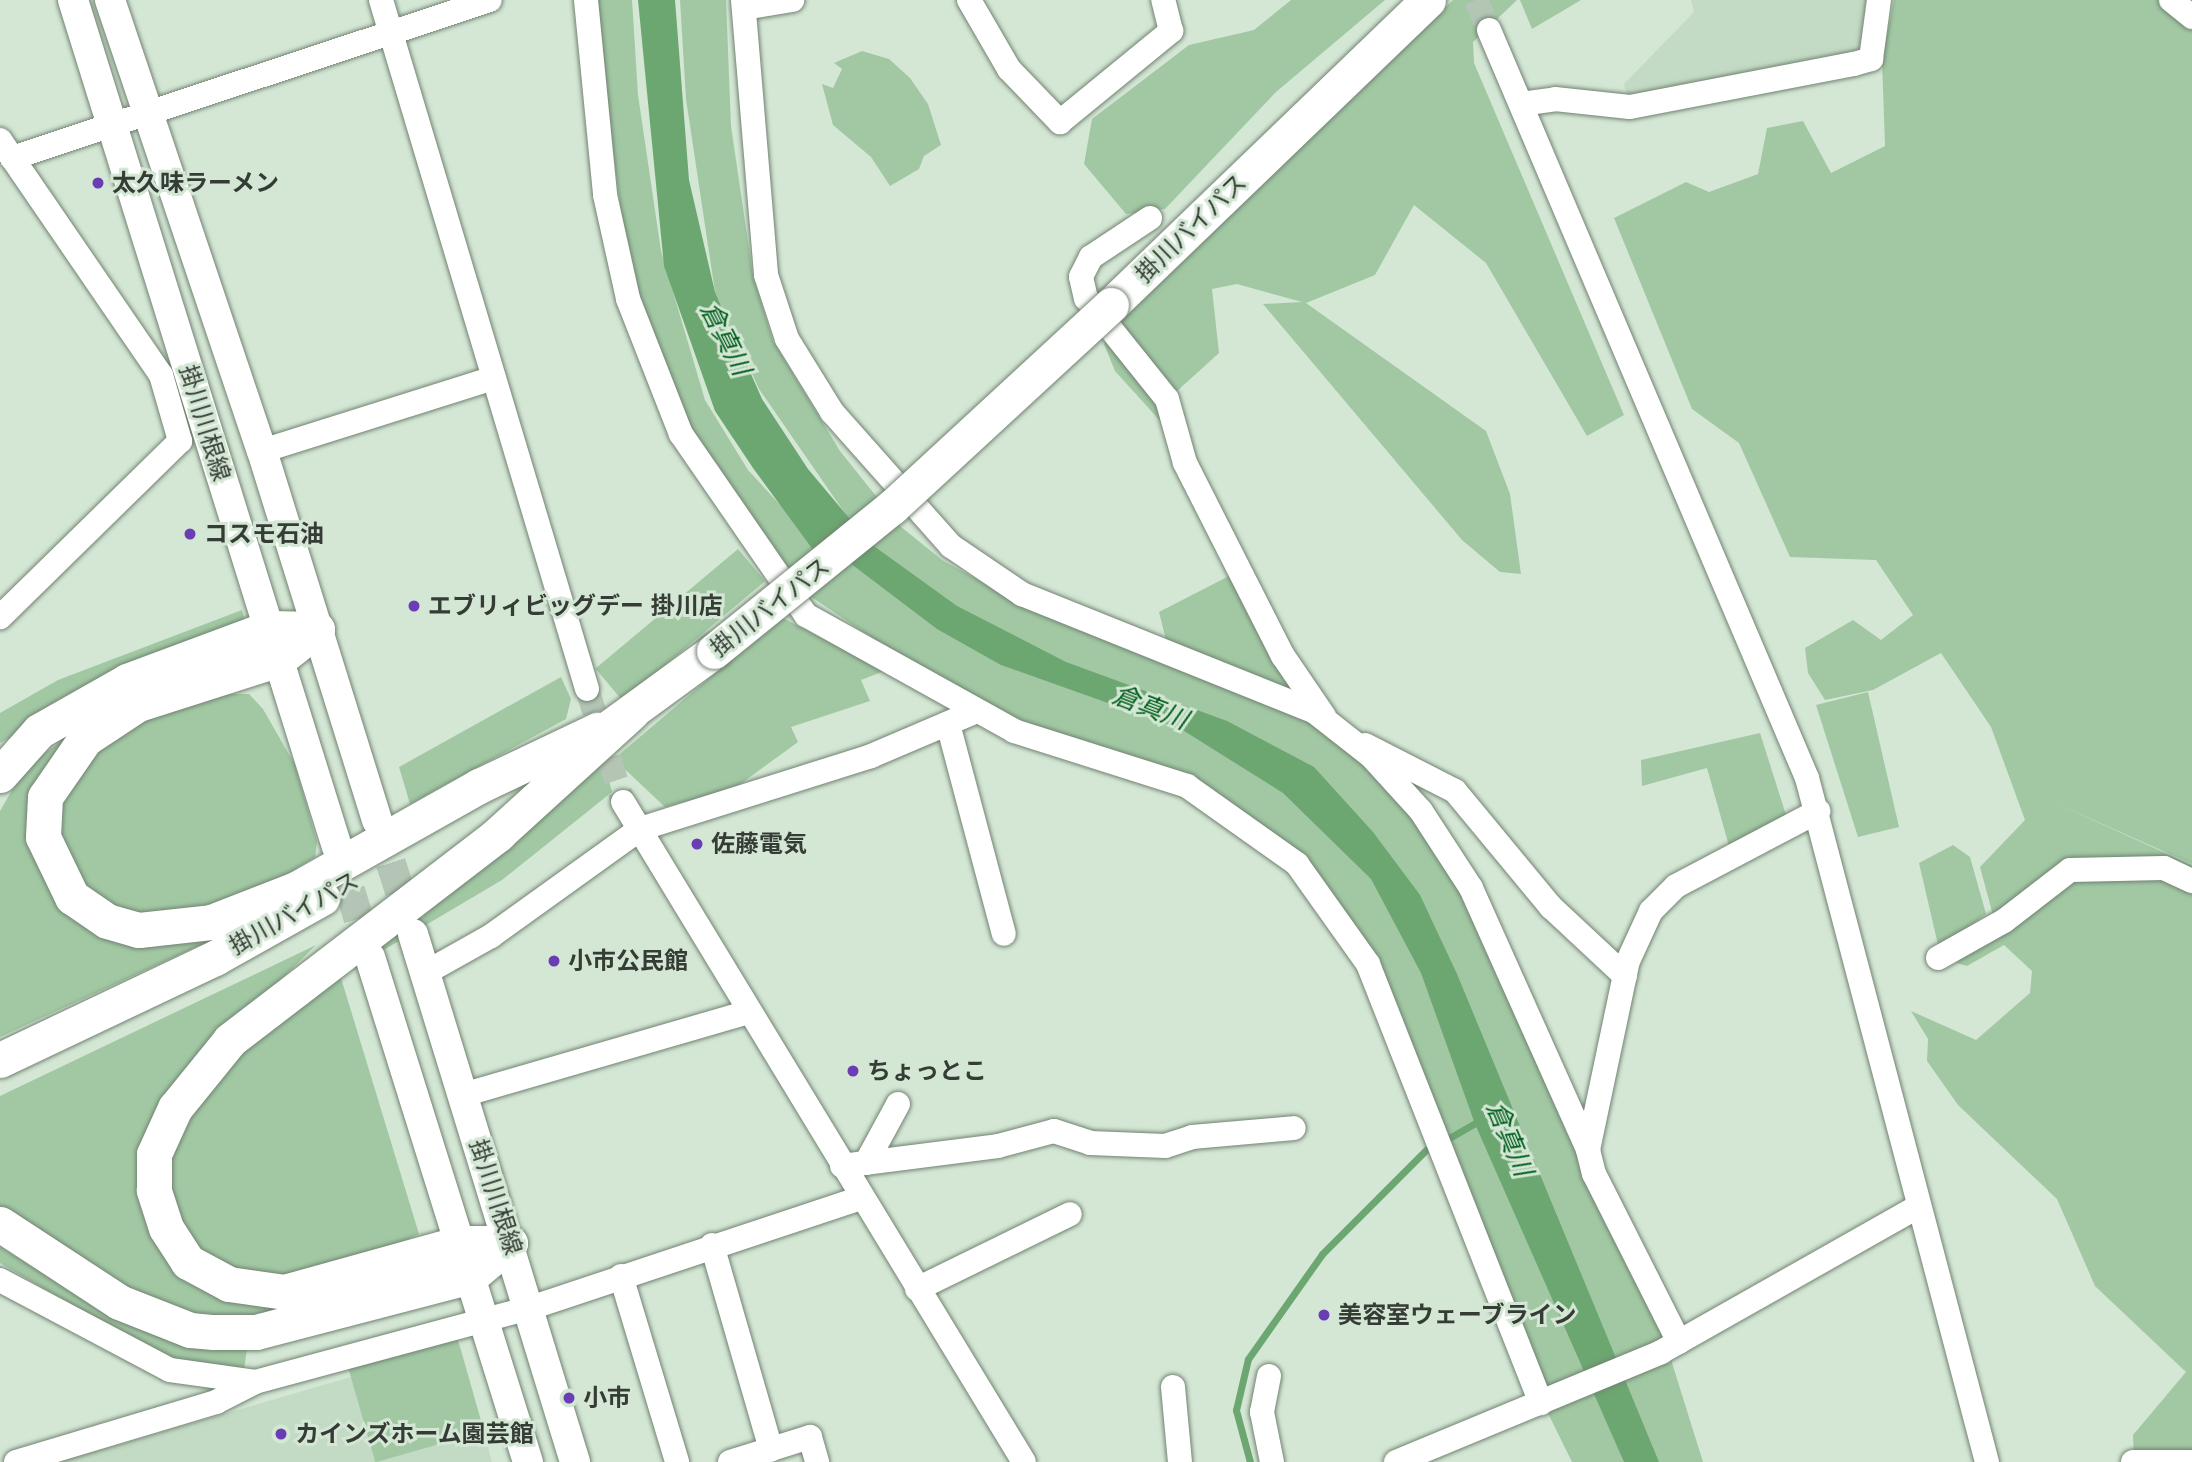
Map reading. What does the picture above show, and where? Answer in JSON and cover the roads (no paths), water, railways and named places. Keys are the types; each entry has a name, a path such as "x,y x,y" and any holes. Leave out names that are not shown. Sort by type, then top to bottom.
{"highway":[{"name":"掛川バイパス","path":"0,1059 215,958 631,713 714,651 881,516 1111,305 1428,0"},
{"path":"317,629 274,644 138,704 85,739 53,779 43,837 72,897 91,912 139,930 211,922 298,888 479,786 631,713"},
{"path":"0,775 39,731 127,681 274,644"},
{"path":"510,1243 460,1243 285,1292 229,1284 188,1262 166,1228 154,1190 154,1154 174,1108 230,1040 498,834 631,713"},
{"path":"0,1224 119,1302 190,1330 256,1332 471,1276 510,1243"}],"main road":[{"name":"掛川川根線","path":"73,0 337,847"},
{"name":"掛川川根線","path":"110,0 262,451 376,820"},
{"name":"掛川川根線","path":"413,934 530,1308 575,1462"},
{"name":"掛川川根線","path":"370,957 528,1462"}],"street":[{"path":"381,0 587,689"},
{"path":"0,617 180,441 161,375 6,149 111,124 490,0"},
{"path":"586,0 608,208 628,299 681,434 806,615 974,712 1187,786 1297,864 1368,964 1545,1401"},
{"path":"792,0 743,4 765,275 787,339 832,412 951,547 1021,594 1161,645 1423,769 1455,791 1551,907 1625,976"},
{"path":"970,0 1009,69 1060,122 1171,32 1163,0"},
{"path":"1521,104 1555,99 1630,107 1871,59 1879,0"},
{"path":"2171,0 2192,17"},
{"path":"1489,30 1780,703 1818,811 1987,1462"},
{"path":"1150,218 1091,257 1081,278 1086,298 1167,399 1185,463 1283,656 1338,730 1421,811 1471,888 1588,1150 1594,1174 1670,1347"},
{"path":"262,451 494,378"},
{"path":"425,973 491,936 640,829 871,756 974,712"},
{"path":"948,724 1004,934"},
{"path":"623,802 749,1012 854,1165 861,1198 1024,1462"},
{"path":"1588,1150 1625,976 1651,911 1676,886 1818,811"},
{"path":"1938,958 2015,913 2070,870 2164,868 2192,881"},
{"path":"463,1095 749,1012"},
{"path":"854,1165 898,1104"},
{"path":"854,1165 998,1146 1054,1131 1090,1143 1165,1146 1192,1137 1294,1128"},
{"path":"16,1462 216,1402 255,1382 530,1308 712,1245 861,1198"},
{"path":"1396,1462 1670,1347 1919,1206"},
{"path":"917,1289 1070,1214"},
{"path":"712,1245 771,1450"},
{"path":"621,1276 677,1462"},
{"path":"0,1280 170,1370 255,1382"},
{"path":"1269,1376 1262,1412 1272,1462"},
{"path":"1174,1387 1180,1462"},
{"path":"730,1462 810,1437 817,1462"},
{"path":"2133,1462 2192,1462"}],"water":[{"name":"倉真川","path":"638,0 675,0 689,180 715,292 762,399 808,469 871,544 957,606 1066,662 1227,721 1314,767 1373,832 1420,895 1457,974 1659,1462 1624,1462 1475,1124 1421,973 1371,879 1283,793 1181,729 1001,665 937,629 850,563 833,577 753,468 715,411 664,266"}],"waterway":[{"name":"倉真川","path":"1451,1137 1481,1120"},
{"path":"1250,1462 1236,1410 1248,1359 1322,1254 1427,1149"}],"tunnel":[{"path":"1476,0 1489,30"},
{"path":"587,689 623,802"},
{"path":"377,820 411,926"},
{"path":"337,847 370,956"}],"place":[{"name":"太久味ラーメン","path":"98,183"},
{"name":"コスモ石油","path":"190,534"},
{"name":"エブリィビッグデー 掛川店","path":"414,606"},
{"name":"佐藤電気","path":"697,844"},
{"name":"小市公民館","path":"554,961"},
{"name":"ちょっとこ","path":"853,1071"},
{"name":"美容室ウェーブライン","path":"1324,1315"},
{"name":"小市","path":"569,1398"},
{"name":"カインズホーム園芸館","path":"281,1434"}]}
